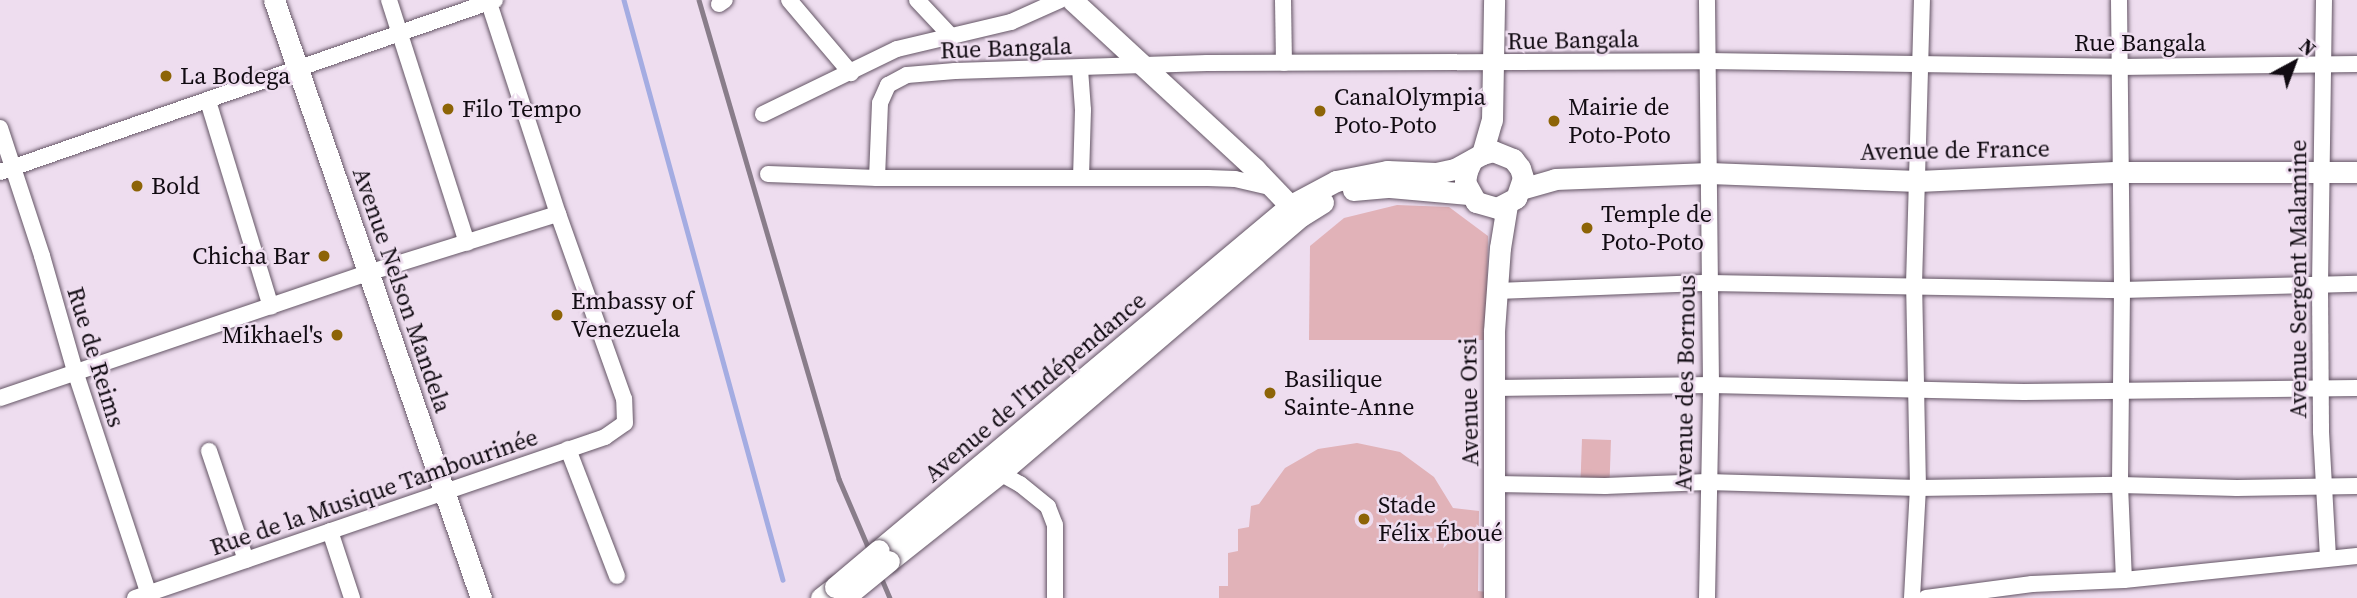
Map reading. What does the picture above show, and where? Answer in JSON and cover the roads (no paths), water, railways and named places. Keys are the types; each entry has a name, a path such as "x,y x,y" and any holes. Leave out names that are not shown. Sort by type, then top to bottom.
{"main road":[{"name":"Avenue Nelson Mandela","path":"274,0 481,598"},
{"path":"1072,0 1243,160 1291,215"},
{"path":"1494,0 1492,120 1477,157 1466,171 1465,182 1469,194 1505,200 1555,179"},
{"path":"1493,102 1497,121 1517,163 1505,200"},
{"path":"1477,157 1493,151 1555,179"},
{"name":"Avenue de l'Indépendance","path":"834,594 1000,472 1291,215 1312,192 1357,176 1387,171 1436,173 1477,157"},
{"name":"Avenue de France","path":"1555,179 1709,173 1918,181 2120,173 2357,172"},
{"name":"Avenue de l'Indépendance","path":"884,556 1291,215 1342,193 1362,188 1390,187 1469,194"},
{"name":"Avenue Orsi","path":"1494,598 1497,291 1505,200"}],"street":[{"path":"388,0 467,243"},
{"path":"789,0 851,73"},
{"path":"917,0 949,34"},
{"path":"763,114 897,49 949,34 1011,22 1060,0"},
{"path":"1283,0 1284,63"},
{"name":"Avenue des Bornous","path":"1707,0 1711,385 1707,482 1707,598"},
{"path":"1912,598 1918,488 1914,285 1922,0"},
{"path":"2119,0 2122,290 2120,485 2124,580"},
{"name":"Avenue Sergent Malamine","path":"2324,0 2320,284 2328,558"},
{"path":"0,398 368,273 558,214 490,1 7,170"},
{"name":"Rue Bangala","path":"877,178 880,103 888,85 907,75 955,71 1284,63 1706,61 2119,67 2357,64"},
{"path":"1080,69 1083,110 1081,177"},
{"path":"208,101 271,307"},
{"name":"Rue de Reims","path":"0,128 7,170 75,371 144,597"},
{"path":"768,174 877,178 1208,178 1235,179 1267,187"},
{"name":"Rue de la Musique Tambourinée","path":"144,597 605,437 625,422 624,399 558,214"},
{"path":"1497,291 1709,283 2122,290 2357,284"},
{"path":"1495,388 1711,385 2024,392 2357,388"},
{"path":"568,449 617,576"},
{"path":"209,451 247,560"},
{"path":"1000,472 1048,507 1055,525 1055,598"},
{"path":"1496,484 1605,486 1707,482 1918,488 2357,486"},
{"path":"330,531 352,598"},
{"path":"1926,598 2032,584 2124,580 2357,556"}],"waterway":[{"path":"624,0 783,580"}],"railway":[{"path":"699,0 839,479 890,598"}],"place":[{"name":"La Bodega","path":"166,76"},
{"name":"Filo Tempo","path":"448,109"},
{"name":"CanalOlympia Poto-Poto","path":"1320,111"},
{"name":"Mairie de Poto-Poto","path":"1554,121"},
{"name":"Bold","path":"137,186"},
{"name":"Temple de Poto-Poto","path":"1587,228"},
{"name":"Chicha Bar","path":"324,256"},
{"name":"Embassy of Venezuela","path":"557,315"},
{"name":"Mikhael's","path":"337,335"},
{"name":"Basilique Sainte-Anne","path":"1270,393"},
{"name":"Stade Félix Éboué","path":"1364,519"}]}
